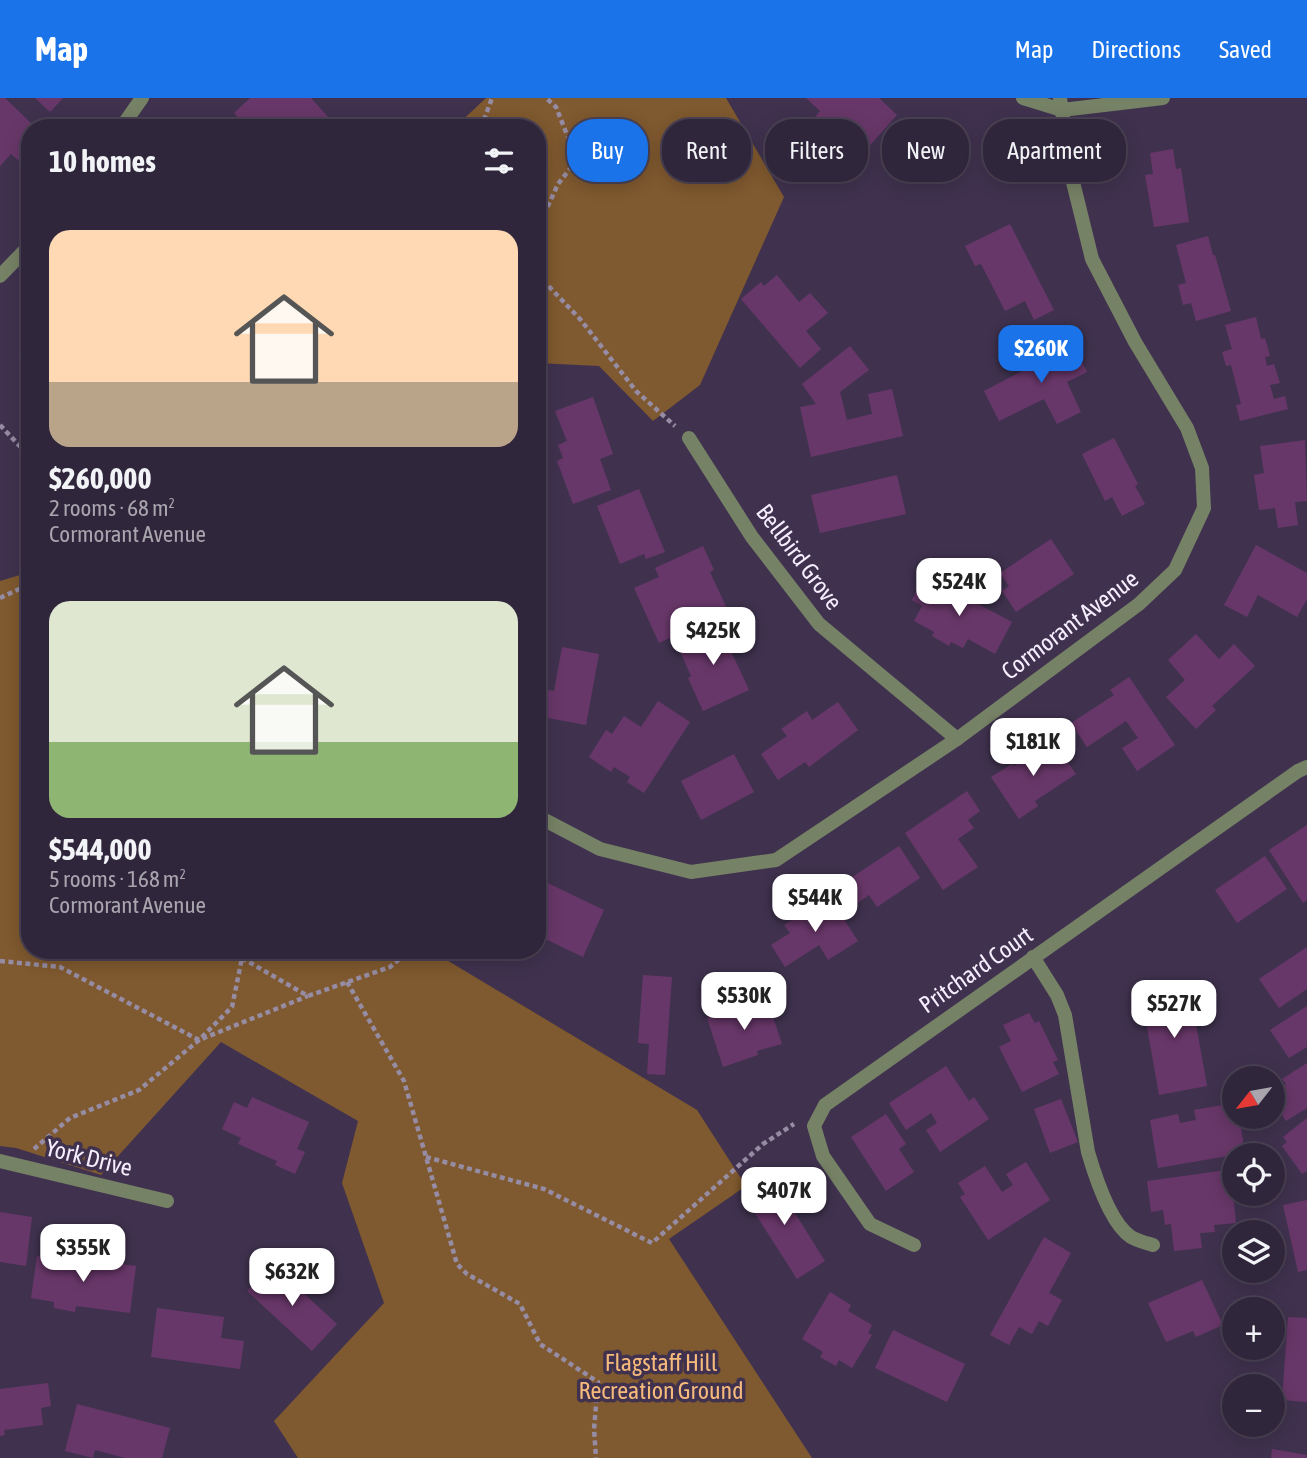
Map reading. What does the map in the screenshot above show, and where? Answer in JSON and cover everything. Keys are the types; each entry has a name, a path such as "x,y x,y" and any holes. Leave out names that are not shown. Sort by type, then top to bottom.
{"street":[{"path":"127,119 142,98"},
{"path":"1023,98 1061,104 1163,98"},
{"name":"Cormorant Avenue","path":"546,821 600,849 691,872 776,860 957,739 1139,604 1175,570 1204,508 1202,468 1187,428 1135,342 1093,259 1072,178 1061,104"},
{"path":"0,276 21,254"},
{"name":"Bellbird Grove","path":"689,438 752,537 818,624 957,739"},
{"name":"Pritchard Court","path":"825,1105 1307,767"},
{"path":"1033,957 1057,995 1065,1016 1088,1152 1094,1172 1107,1203 1123,1228 1131,1237 1153,1245"},
{"path":"825,1105 814,1126 823,1156 870,1223 914,1245"},
{"name":"York Drive","path":"0,1161 167,1201"}],"path":[{"path":"484,119 492,98"},
{"path":"546,98 556,107 577,160 558,184 546,210"},
{"path":"546,283 580,319 636,391 689,438"},
{"path":"0,425 21,447"},
{"path":"0,598 21,588"},
{"path":"18,1164 70,1118 139,1090 199,1040 232,1007 242,959"},
{"path":"244,959 308,996"},
{"path":"0,961 60,967 199,1040 308,996 390,967 399,959"},
{"path":"347,982 404,1082 457,1264 467,1274 520,1304 540,1344 598,1382 594,1429 596,1458"},
{"path":"426,1157 544,1189 652,1243 763,1144 825,1105"}],"green space":[{"path":"486,98 726,98 738,119 662,119 662,182 751,182 751,141 765,165 765,182 775,182 784,197 700,385 653,421 599,366 546,363 546,119 464,119"},
{"name":"Flagstaff Hill Recreation Ground","path":"21,575 21,959 445,959 697,1110 746,1186 669,1239 812,1458 298,1458 274,1421 384,1303 342,1183 358,1121 221,1042 101,1175 16,1148 0,1146 0,581"}],"building":[{"path":"0,98 5,98 27,119 21,119 21,161 11,154 0,166"},
{"path":"35,98 63,98 50,112"},
{"path":"250,98 311,98 329,118 239,119 234,113"},
{"path":"806,98 879,98 897,115 893,119 882,119 882,132 868,148 868,119 813,119 820,111"},
{"path":"1173,149 1176,169 1181,168 1189,222 1154,227 1145,175 1153,174 1150,153"},
{"path":"1010,224 1054,310 1034,320 1025,301 1005,311 981,264 975,266 965,246"},
{"path":"1208,236 1231,311 1196,321 1191,303 1183,305 1178,285 1186,283 1176,245"},
{"path":"777,275 799,302 810,293 828,313 806,331 821,349 800,368 741,299 761,282 764,286"},
{"path":"1256,317 1261,339 1265,338 1270,356 1265,357 1267,366 1274,364 1280,383 1270,385 1274,399 1285,396 1288,409 1240,421 1236,405 1241,404 1231,365 1226,366 1222,352 1232,349 1225,325"},
{"path":"1070,339 1087,372 1067,382 1081,412 1057,424 1044,399 999,421 984,391 1026,369 1023,362"},
{"path":"850,346 869,370 840,392 847,420 872,414 868,394 892,389 903,436 811,457 800,407 816,404 802,384"},
{"path":"593,397 613,454 600,459 611,490 573,504 557,461 563,458 558,445 567,441 555,411"},
{"path":"1114,438 1138,484 1135,486 1145,504 1122,516 1112,497 1105,501 1082,454"},
{"path":"1305,440 1307,501 1295,502 1298,525 1278,528 1275,508 1259,510 1254,475 1264,473 1260,446"},
{"path":"897,475 906,514 820,533 811,495"},
{"path":"639,489 665,552 646,559 644,554 620,564 597,506"},
{"path":"1051,539 1074,574 1016,612 1002,591 1009,586 1000,573"},
{"path":"1256,545 1307,573 1307,599 1297,617 1258,595 1247,617 1224,605"},
{"path":"703,546 714,570 710,572 729,613 707,623 701,612 683,621 687,630 659,643 634,588 659,577 655,568"},
{"path":"922,580 933,586 935,581 1012,622 995,654 968,639 963,648 951,642 949,646 932,636 934,632 914,621 922,606 912,600"},
{"path":"721,621 733,647 730,649 749,690 703,711 679,649 688,645 685,638"},
{"path":"1196,634 1219,659 1234,644 1255,666 1212,706 1216,710 1196,729 1166,697 1185,680 1168,660"},
{"path":"562,647 599,654 586,725 546,718 546,690 554,691"},
{"path":"1129,677 1175,745 1137,771 1122,748 1138,738 1126,721 1087,747 1071,723 1114,695 1110,690"},
{"path":"658,701 690,722 644,793 627,782 630,777 614,767 611,772 589,757 606,730 612,734 624,716 641,727"},
{"path":"838,702 858,730 809,767 805,762 778,780 761,754 787,736 781,729 807,711 812,720"},
{"path":"1051,738 1076,774 1035,801 1038,806 1019,819 991,777 1012,764 1014,766"},
{"path":"734,754 754,792 701,820 681,781"},
{"path":"967,791 980,811 968,820 974,828 958,839 978,867 943,890 905,833"},
{"path":"1307,825 1307,900 1303,903 1269,850"},
{"path":"899,846 920,878 877,907 869,895 849,909 836,888"},
{"path":"1265,856 1287,889 1237,923 1215,890"},
{"path":"546,882 604,910 583,957 546,939"},
{"path":"829,896 858,941 828,960 819,945 785,967 771,945 790,933 784,925"},
{"path":"1307,947 1307,989 1279,1008 1259,979"},
{"path":"643,975 672,977 665,1075 647,1074 649,1044 638,1043"},
{"path":"1189,985 1207,1086 1159,1095 1141,993"},
{"path":"767,999 782,1044 757,1051 758,1055 723,1067 707,1018"},
{"path":"1307,1006 1307,1047 1289,1058 1270,1030"},
{"path":"1029,1013 1035,1023 1039,1021 1058,1060 1053,1062 1059,1074 1022,1092 999,1047 1011,1041 1003,1025"},
{"path":"1307,1063 1307,1108 1286,1121 1285,1120 1285,1077"},
{"path":"946,1066 969,1101 974,1097 989,1119 940,1152 926,1130 937,1123 931,1113 906,1130 889,1103"},
{"path":"252,1097 309,1122 297,1149 305,1152 295,1174 275,1165 277,1161 238,1144 241,1138 222,1129 234,1102 247,1108"},
{"path":"1061,1099 1078,1142 1050,1153 1034,1109"},
{"path":"1222,1105 1222,1129 1241,1129 1243,1143 1222,1143 1222,1157 1158,1168 1150,1120 1178,1114 1180,1123 1196,1120 1194,1110"},
{"path":"886,1114 906,1144 899,1149 914,1172 886,1191 851,1137"},
{"path":"1307,1118 1307,1171 1302,1174 1285,1150 1287,1142 1283,1137"},
{"path":"1026,1162 1050,1200 988,1240 960,1197 965,1194 958,1183 985,1166 1002,1192 1013,1185 1006,1174"},
{"path":"1222,1171 1222,1206 1234,1206 1236,1220 1222,1220 1222,1224 1214,1225 1215,1232 1200,1233 1202,1248 1174,1251 1171,1224 1165,1225 1163,1210 1151,1212 1147,1181"},
{"path":"771,1175 825,1261 797,1279 742,1193"},
{"path":"1307,1200 1307,1270 1298,1272 1285,1205"},
{"path":"0,1212 32,1217 26,1266 0,1262"},
{"path":"1044,1237 1071,1253 1049,1293 1062,1300 1048,1326 1039,1321 1032,1334 1019,1327 1009,1345 990,1335"},
{"path":"63,1251 85,1253 83,1266 111,1270 113,1263 136,1266 130,1313 76,1306 75,1312 54,1308 54,1302 31,1298 37,1256 62,1260"},
{"path":"272,1264 337,1324 312,1351 247,1291"},
{"path":"1202,1280 1222,1325 1196,1337 1193,1331 1166,1342 1148,1303"},
{"path":"830,1292 851,1305 848,1311 872,1325 868,1333 872,1335 852,1368 839,1360 836,1366 820,1357 823,1352 802,1339"},
{"path":"157,1308 224,1317 221,1338 244,1341 240,1369 151,1357"},
{"path":"1288,1317 1307,1318 1307,1402 1285,1400"},
{"path":"893,1330 965,1364 947,1402 875,1368"},
{"path":"48,1383 51,1406 41,1408 43,1425 4,1430 5,1435 0,1436 0,1389"},
{"path":"77,1404 170,1428 162,1458 125,1458 95,1450 93,1458 65,1451"},
{"path":"1272,1449 1307,1455 1307,1458 1271,1458"}]}
